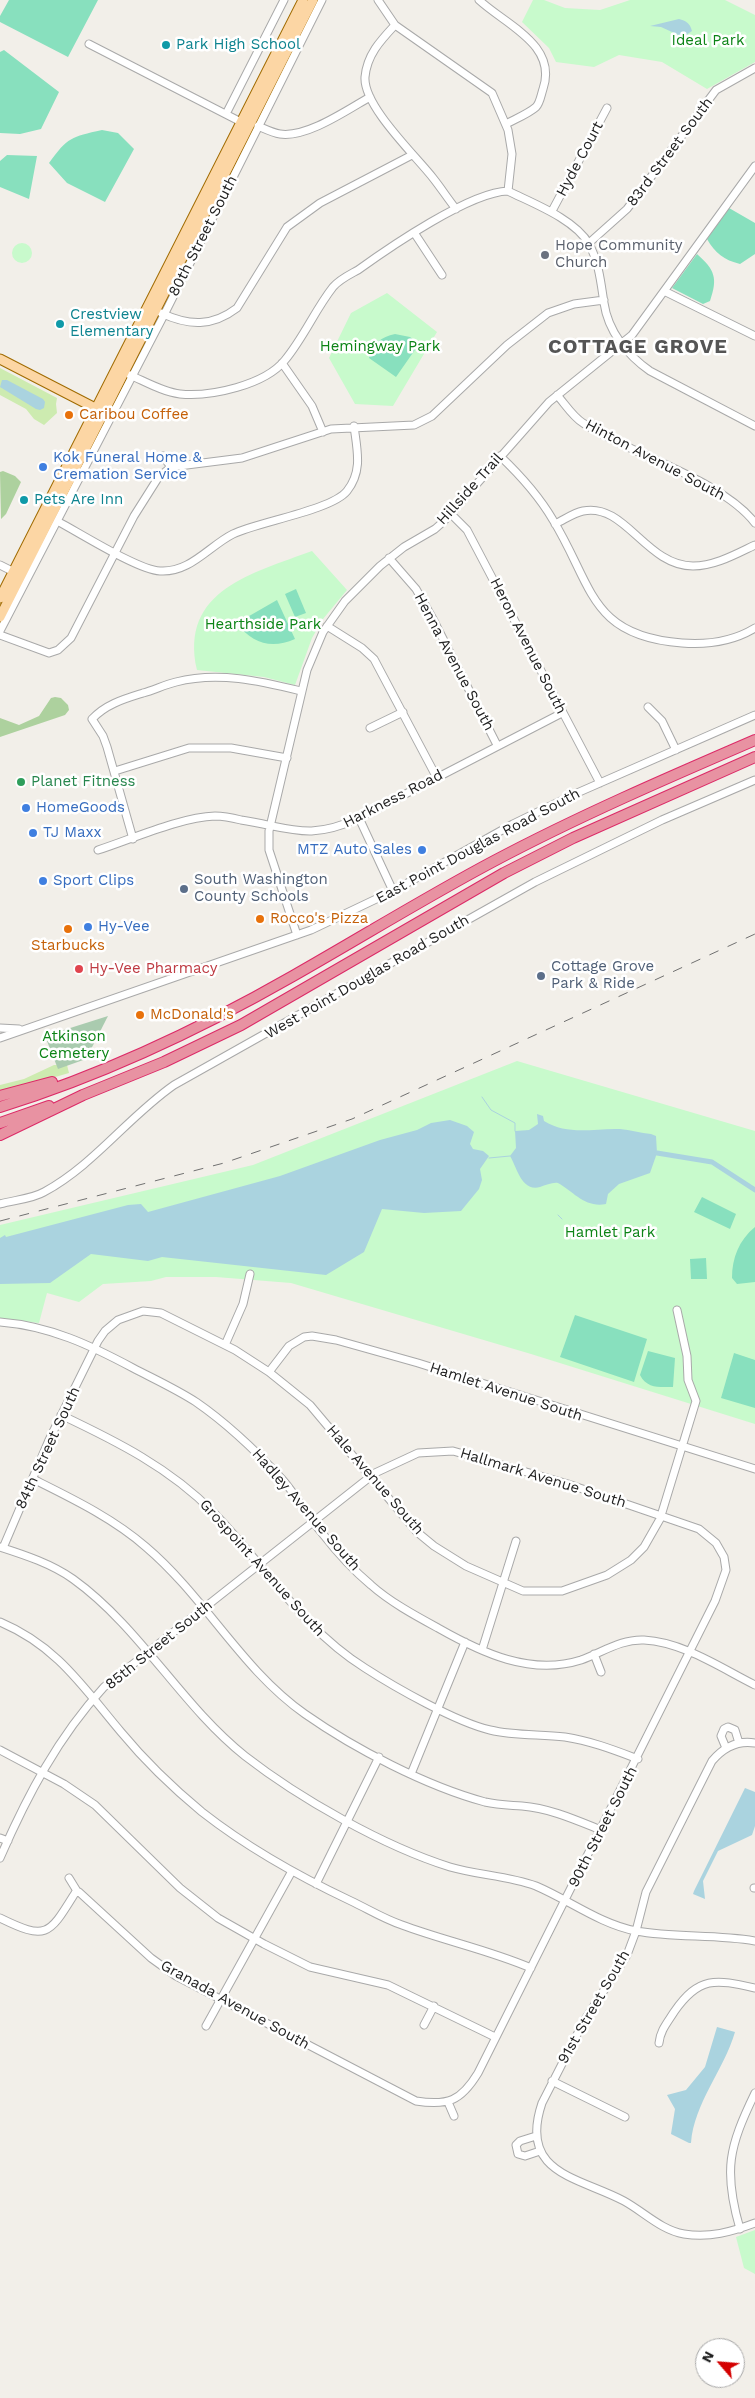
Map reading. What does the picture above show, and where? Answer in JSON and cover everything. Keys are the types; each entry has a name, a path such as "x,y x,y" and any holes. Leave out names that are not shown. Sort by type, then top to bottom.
{"highway":[{"path":"0,1107 134,1056 194,1028 244,1002 494,861 630,794 755,740"},
{"path":"0,1123 83,1095 164,1062 240,1025 504,873 574,838 755,757"},
{"path":"0,1096 134,1056"},
{"path":"0,1135 83,1095"}],"main road":[{"name":"80th Street South","path":"100,410 254,123 309,0"},
{"name":"80th Street South","path":"0,618 17,574 100,410 241,122 309,0"},
{"path":"0,359 100,410"},
{"name":"80th Street South","path":"0,598 17,574"}],"street":[{"path":"226,114 284,0"},
{"name":"80th Street South","path":"0,633 130,375 164,315 254,123 322,0"},
{"path":"378,0 395,25 492,93 506,124 512,154 508,191"},
{"path":"479,0 532,42 544,57 546,64 546,80 536,107 506,124"},
{"path":"395,25 380,40 369,58 365,80 370,98 387,124 433,177 456,210"},
{"path":"89,44 241,122 254,123 280,134 298,132 327,123 370,98"},
{"name":"83rd Street South","path":"589,243 627,209 716,90 725,82 755,68"},
{"name":"Hyde Court","path":"552,211 607,108"},
{"path":"154,310 186,321 207,323 228,314 237,308 287,227 320,203 412,155"},
{"name":"Hillside Trail","path":"297,935 269,850 270,826 301,691 315,648 326,626 345,601 389,558 412,541 435,529 451,514 500,456 557,395 632,334 755,166"},
{"path":"130,375 168,391 181,394 237,388 258,380 282,363 302,338 334,286 456,210 478,199 508,191 552,211 589,243 595,258 612,329 635,360 650,371 755,426"},
{"path":"415,234 442,275"},
{"path":"664,291 755,336"},
{"path":"0,633 38,651 49,653 58,650 71,638 150,490 158,478 171,467 242,458 323,432 354,426 414,425 422,422 432,416 508,345 548,313 574,304 604,300"},
{"path":"282,363 312,406 323,432"},
{"name":"Hinton Avenue South","path":"557,395 585,424 714,490 740,507 755,523"},
{"path":"57,521 150,569 160,571 180,568 233,534 341,498 356,478 358,468 354,426"},
{"path":"163,456 171,467"},
{"path":"500,456 528,485 556,524 596,604 612,620 642,636 666,642 700,644 719,642 755,628"},
{"path":"556,524 582,511 595,511 610,515 622,522 654,552 669,561 686,566 713,563 755,545"},
{"name":"Heron Avenue South","path":"451,514 467,530 600,783"},
{"name":"Henna Avenue South","path":"389,558 416,590 433,619 497,745"},
{"path":"0,565 17,574"},
{"path":"326,626 362,648 374,659 436,778"},
{"path":"133,839 115,771 103,736 92,719 107,706 176,682 240,678 301,691"},
{"path":"648,707 662,720 676,750"},
{"path":"370,728 403,712"},
{"name":"Harkness Road","path":"98,850 184,820 201,817 217,816 300,832 331,830 359,818 562,713"},
{"name":"East Point Douglas Road South","path":"0,1038 297,935 393,892 513,824 600,783 755,715"},
{"path":"115,771 189,748 231,748 287,758"},
{"name":"West Point Douglas Road South","path":"0,1204 43,1193 73,1174 154,1099 174,1085 473,916 590,854 755,780"},
{"path":"359,818 393,892"},
{"path":"0,1028 32,1028"},
{"path":"225,1345 243,1304 250,1274"},
{"name":"Hale Avenue South","path":"95,1348 108,1327 130,1314 143,1311 161,1313 225,1345 269,1372 310,1406 417,1532 434,1546 466,1566 523,1591 562,1591 607,1575 631,1560 644,1547 661,1517 696,1401 688,1380 687,1356 677,1310"},
{"name":"Hadley Avenue South","path":"0,1322 44,1328 95,1348 196,1402 250,1445 284,1482 314,1522 371,1585 424,1620 465,1642 526,1665 569,1664 618,1644 638,1640 668,1644 755,1685"},
{"name":"Hamlet Avenue South","path":"269,1372 289,1346 296,1341 312,1336 328,1339 418,1363 755,1469"},
{"name":"84th Street South","path":"1,1548 61,1415 95,1348"},
{"name":"Grospoint Avenue South","path":"61,1415 118,1442 164,1470 212,1511 317,1631 365,1668 439,1708 489,1730 518,1735 564,1737 594,1743 638,1759"},
{"name":"Hallmark Avenue South","path":"371,1477 404,1458 418,1453 453,1452 568,1484 633,1505 661,1517 698,1529 713,1540"},
{"name":"85th Street South","path":"0,1858 62,1737 94,1698 148,1651 371,1477"},
{"path":"32,1479 102,1516 146,1546 203,1609 238,1653 303,1713 332,1732 411,1774 459,1794 505,1807 522,1806 570,1817 601,1830"},
{"name":"90th Street South","path":"448,2102 469,2087 566,1902 690,1653 723,1581 726,1570 724,1557 713,1540"},
{"path":"482,1650 490,1617 516,1541"},
{"path":"1,1548 45,1564 71,1578 96,1597 135,1635 188,1702 244,1755 287,1787 348,1821 422,1857 451,1867 535,1886 590,1913 636,1930 755,1941"},
{"path":"0,1622 20,1631 54,1654 94,1698 142,1756 200,1810 254,1849 316,1884 400,1925 474,1946 531,1968"},
{"path":"411,1774 465,1642"},
{"path":"594,1654 601,1672"},
{"path":"726,1748 721,1736 724,1729 728,1727 735,1730 740,1743"},
{"name":"91st Street South","path":"537,2139 538,2115 552,2081 584,2021 627,1955 646,1892 712,1761 726,1748 740,1743 755,1743"},
{"path":"0,1750 95,1805 180,1888 218,1918 310,1967 388,1985 495,2036"},
{"path":"316,1884 378,1757"},
{"path":"0,1838 8,1841"},
{"path":"206,2026 292,1871"},
{"name":"Granada Avenue South","path":"69,1878 77,1891 151,1958 176,1976 416,2101 435,2104 448,2102"},
{"path":"0,1918 32,1932 49,1929 58,1921 77,1891"},
{"path":"658,2043 660,2032 679,2005 693,1989 700,1985 718,1982 755,1988"},
{"path":"424,2026 434,2006"},
{"path":"552,2081 625,2117"},
{"path":"740,2229 732,2201 731,2156 739,2127 755,2093"},
{"path":"448,2102 454,2116"},
{"path":"540,2151 525,2156 518,2154 516,2145 520,2141 537,2139 540,2151 552,2167 562,2174 617,2197 670,2230 699,2235 720,2234 755,2223"}],"green space":[{"path":"9,0 98,0 68,57 0,22 0,16"},
{"name":"Ideal Park","path":"533,0 544,0 565,8 600,10 630,0 725,0 755,15 755,62 707,89 662,62 619,55 594,67 556,62 549,48 522,22"},
{"path":"4,50 59,92 41,129 20,134 0,133 0,52"},
{"path":"102,130 118,133 134,149 105,202 67,183 49,163 71,139"},
{"path":"7,155 37,156 29,199 0,187 0,161"},
{"path":"729,208 755,223 755,254 740,264 721,255 707,239"},
{"path":"18,243 26,243 32,249 32,257 26,263 18,263 12,257 12,249"},
{"path":"697,254 708,265 714,280 710,301 703,304 672,288"},
{"name":"Hemingway Park","path":"387,293 437,332 393,406 355,404 329,358 351,313"},
{"path":"395,334 410,337 419,344 396,377 369,358 378,342"},
{"path":"0,368 57,398 57,413 44,425 34,419 26,409 0,395"},
{"path":"3,471 15,476 21,482 6,514 1,519 0,472"},
{"name":"Hearthside Park","path":"312,551 347,590 323,619 312,638 295,685 264,677 197,670 194,643 199,621 210,603 226,589 245,577"},
{"path":"296,589 306,613 295,617 285,594"},
{"path":"277,600 295,639 278,644 263,643 249,636 237,623"},
{"path":"51,698 61,698 68,705 69,710 65,715 0,737 0,718 19,725 39,716"},
{"name":"Atkinson Cemetery","path":"108,1016 86,1059 58,1069 45,1036"},
{"name":"Hamlet Park","path":"517,1061 755,1131 755,1424 531,1354 291,1283 216,1277 166,1277 151,1281 103,1284 79,1302 47,1293 39,1323 0,1318 0,1225 253,1165"},
{"path":"54,1065 67,1065 69,1073 0,1093 0,1085 24,1079"},
{"path":"702,1197 736,1214 730,1229 694,1212"},
{"path":"755,1227 755,1282 737,1284 732,1278 733,1263 741,1244"},
{"path":"706,1258 707,1279 691,1279 690,1259"},
{"path":"575,1315 647,1339 634,1382 560,1357"},
{"path":"648,1351 675,1358 673,1387 654,1386 643,1380 640,1375"},
{"path":"734,1353 755,1360 755,1408 721,1398"},
{"path":"755,2230 755,2274 744,2268 736,2237"}],"water":[{"path":"679,19 687,23 692,31 683,37 661,27 650,26"},
{"path":"2,380 7,380 43,399 45,402 44,408 36,409 0,387"},
{"path":"537,1114 543,1116 544,1121 553,1126 572,1130 620,1129 656,1136 657,1153 650,1173 619,1184 608,1194 606,1204 599,1205 580,1198 558,1183 534,1188 528,1186 520,1178 510,1156 516,1148 515,1131 529,1130 538,1124"},
{"path":"450,1120 467,1126 474,1132 470,1144 473,1149 483,1151 489,1156 480,1169 482,1180 479,1189 461,1211 424,1213 382,1209 364,1252 326,1275 162,1257 148,1261 91,1254 50,1283 0,1284 0,1238 5,1235 6,1237 128,1205 141,1204 148,1212 280,1176 380,1140 417,1130 431,1123"},
{"path":"745,1788 755,1792 755,1826 752,1835 718,1851 703,1881 705,1899 693,1894 694,1891"},
{"path":"717,2027 735,2032 724,2060 703,2100 693,2128 691,2143 689,2143 671,2134 675,2109 667,2095 686,2090 705,2067"}],"waterway":[{"path":"482,1097 491,1110 515,1123 515,1131"},
{"path":"657,1153 712,1162 755,1190"},
{"path":"489,1158 510,1156"},
{"path":"558,1215 562,1219"}],"railway":[{"path":"0,1221 224,1163 352,1119 755,934"}],"place":[{"name":"Park High School","path":"166,45"},
{"name":"Hope Community Church","path":"545,255"},
{"name":"Crestview Elementary","path":"60,324"},
{"name":"Caribou Coffee","path":"69,415"},
{"name":"Kok Funeral Home & Cremation Service","path":"43,467"},
{"name":"Pets Are Inn","path":"24,500"},
{"name":"Planet Fitness","path":"21,782"},
{"name":"HomeGoods","path":"26,808"},
{"name":"TJ Maxx","path":"33,833"},
{"name":"MTZ Auto Sales","path":"422,850"},
{"name":"Sport Clips","path":"43,881"},
{"name":"South Washington County Schools","path":"184,889"},
{"name":"Rocco's Pizza","path":"260,919"},
{"name":"Hy-Vee","path":"88,927"},
{"name":"Starbucks","path":"68,929"},
{"name":"Hy-Vee Pharmacy","path":"79,969"},
{"name":"Cottage Grove Park & Ride","path":"541,976"},
{"name":"McDonald's","path":"140,1015"}],"district":[{"name":"COTTAGE GROVE","path":"638,347"}]}
